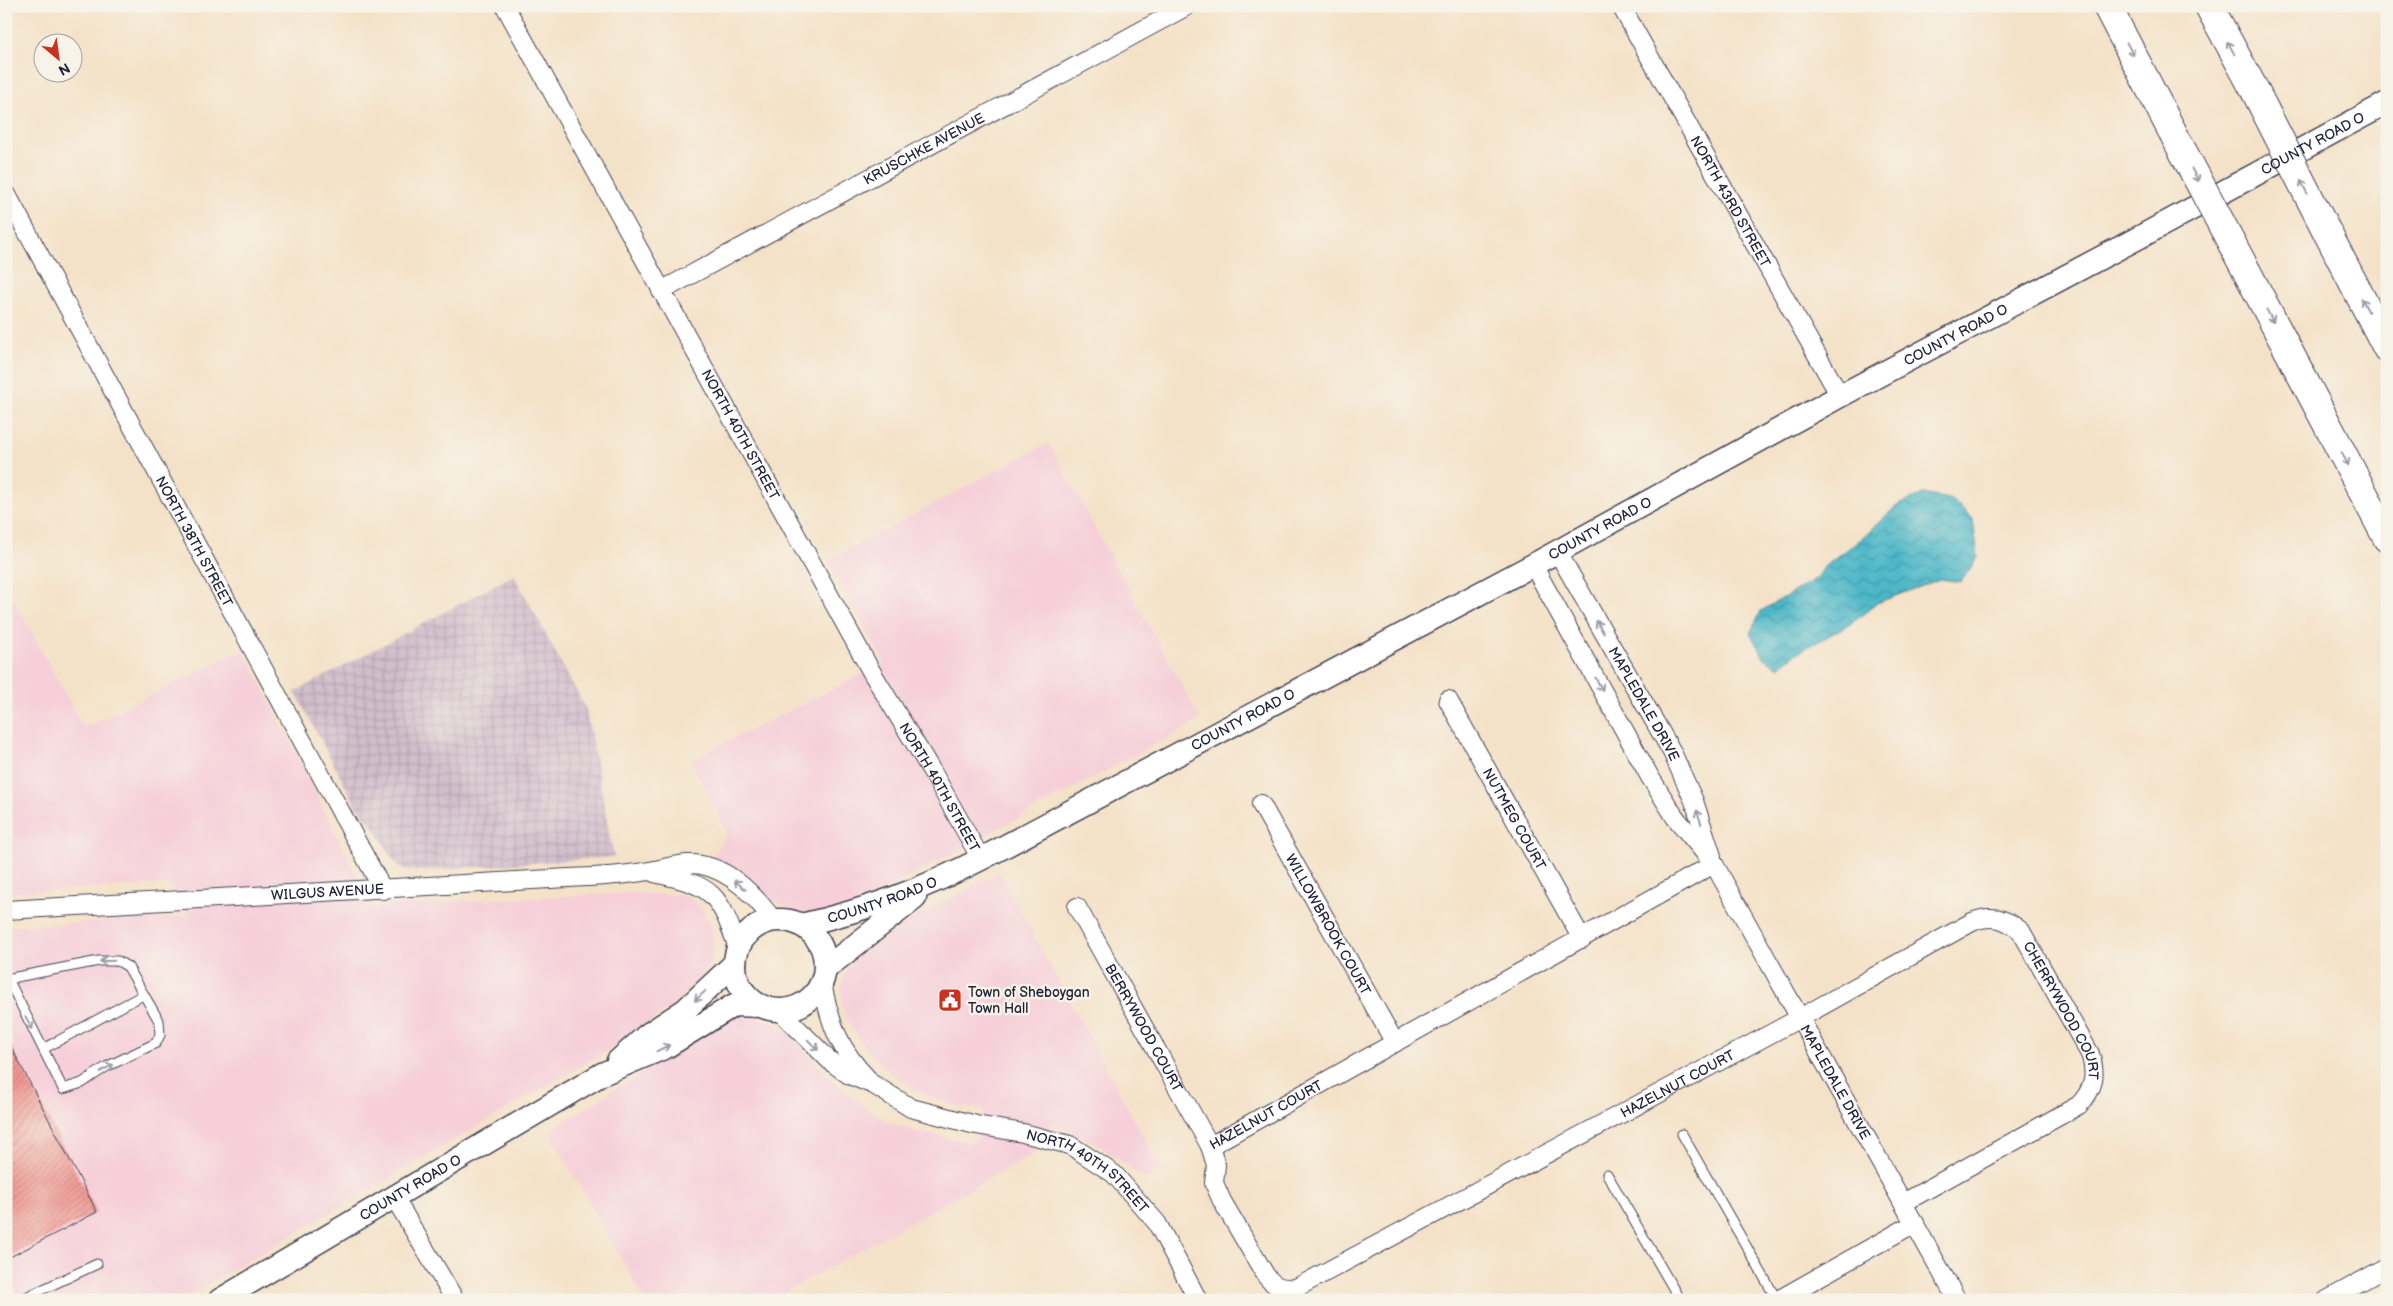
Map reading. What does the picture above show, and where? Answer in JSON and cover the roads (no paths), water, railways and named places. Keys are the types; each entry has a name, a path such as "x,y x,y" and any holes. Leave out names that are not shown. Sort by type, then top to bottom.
{"highway":[{"path":"2107,6 2387,538"},
{"path":"2209,6 2254,89 2387,348"}],"street":[{"name":"NORTH 40TH STREET","path":"505,6 870,671 933,773 981,859"},
{"name":"KRUSCHKE AVENUE","path":"661,291 1186,6"},
{"name":"NORTH 43RD STREET","path":"1621,6 1840,396"},
{"name":"COUNTY ROAD O","path":"801,925 855,912 934,883 981,859 1533,565 1840,396 2138,238 2387,102"},
{"name":"NORTH 38TH STREET","path":"6,193 383,890"},
{"name":"MAPLEDALE DRIVE","path":"1557,551 1672,752 1694,801 1714,864"},
{"name":"MAPLEDALE DRIVE","path":"1533,565 1655,785 1675,817 1714,864 1957,1300"},
{"name":"NUTMEG COURT","path":"1448,700 1582,939"},
{"name":"WILLOWBROOK COURT","path":"1262,804 1395,1043"},
{"name":"WILGUS AVENUE","path":"6,910 383,890 649,871 687,864 716,868 740,885 773,920"},
{"name":"HAZELNUT COURT","path":"1714,864 1210,1146 1216,1165 1214,1183 1222,1201 1266,1276 1275,1286 1296,1288 1800,1018"},
{"name":"WILGUS AVENUE","path":"649,871 687,880 711,894 728,917 737,956"},
{"path":"874,1085 855,1066 840,1043 831,1023 823,976 825,956 820,943 812,933 801,925 788,921 773,920 759,926 747,935 737,956 737,976 742,988 750,998 770,1008 792,1008 804,1003 814,994 823,976 934,883"},
{"name":"BERRYWOOD COURT","path":"1077,907 1210,1146"},
{"name":"CHERRYWOOD COURT","path":"1800,1018 1981,918 1996,918 2011,923 2021,930 2090,1054 2095,1067 2094,1081 2089,1094 2079,1105 1903,1203"},
{"name":"COUNTY ROAD O","path":"602,1074 647,1035 685,1010 737,956"},
{"name":"COUNTY ROAD O","path":"220,1300 602,1074 666,1047 734,1005 770,1008"},
{"name":"NORTH 40TH STREET","path":"770,1008 830,1061 849,1075 874,1085 911,1108 976,1125 1023,1133 1070,1145 1114,1174 1157,1223 1198,1300"},
{"path":"394,1196 455,1300"},
{"path":"1777,1300 1915,1224"},
{"path":"2327,1300 2387,1267"}],"lane":[{"path":"118,961 128,967 143,995 159,1021 160,1035 156,1043 106,1068 82,1083 63,1089 7,979 46,970 118,961"},
{"path":"44,1049 143,995"},
{"path":"1682,1134 1777,1300"},
{"path":"1607,1174 1680,1300"},
{"path":"20,1300 97,1264"}],"water":[{"path":"1923,494 1954,500 1973,519 1978,557 1961,582 1940,579 1877,603 1852,623 1797,653 1779,667 1764,658 1750,633 1761,611 1817,578 1825,566 1865,536 1895,507"}],"place":[{"name":"Town of Sheboygan Town Hall","path":"950,1000"}]}
